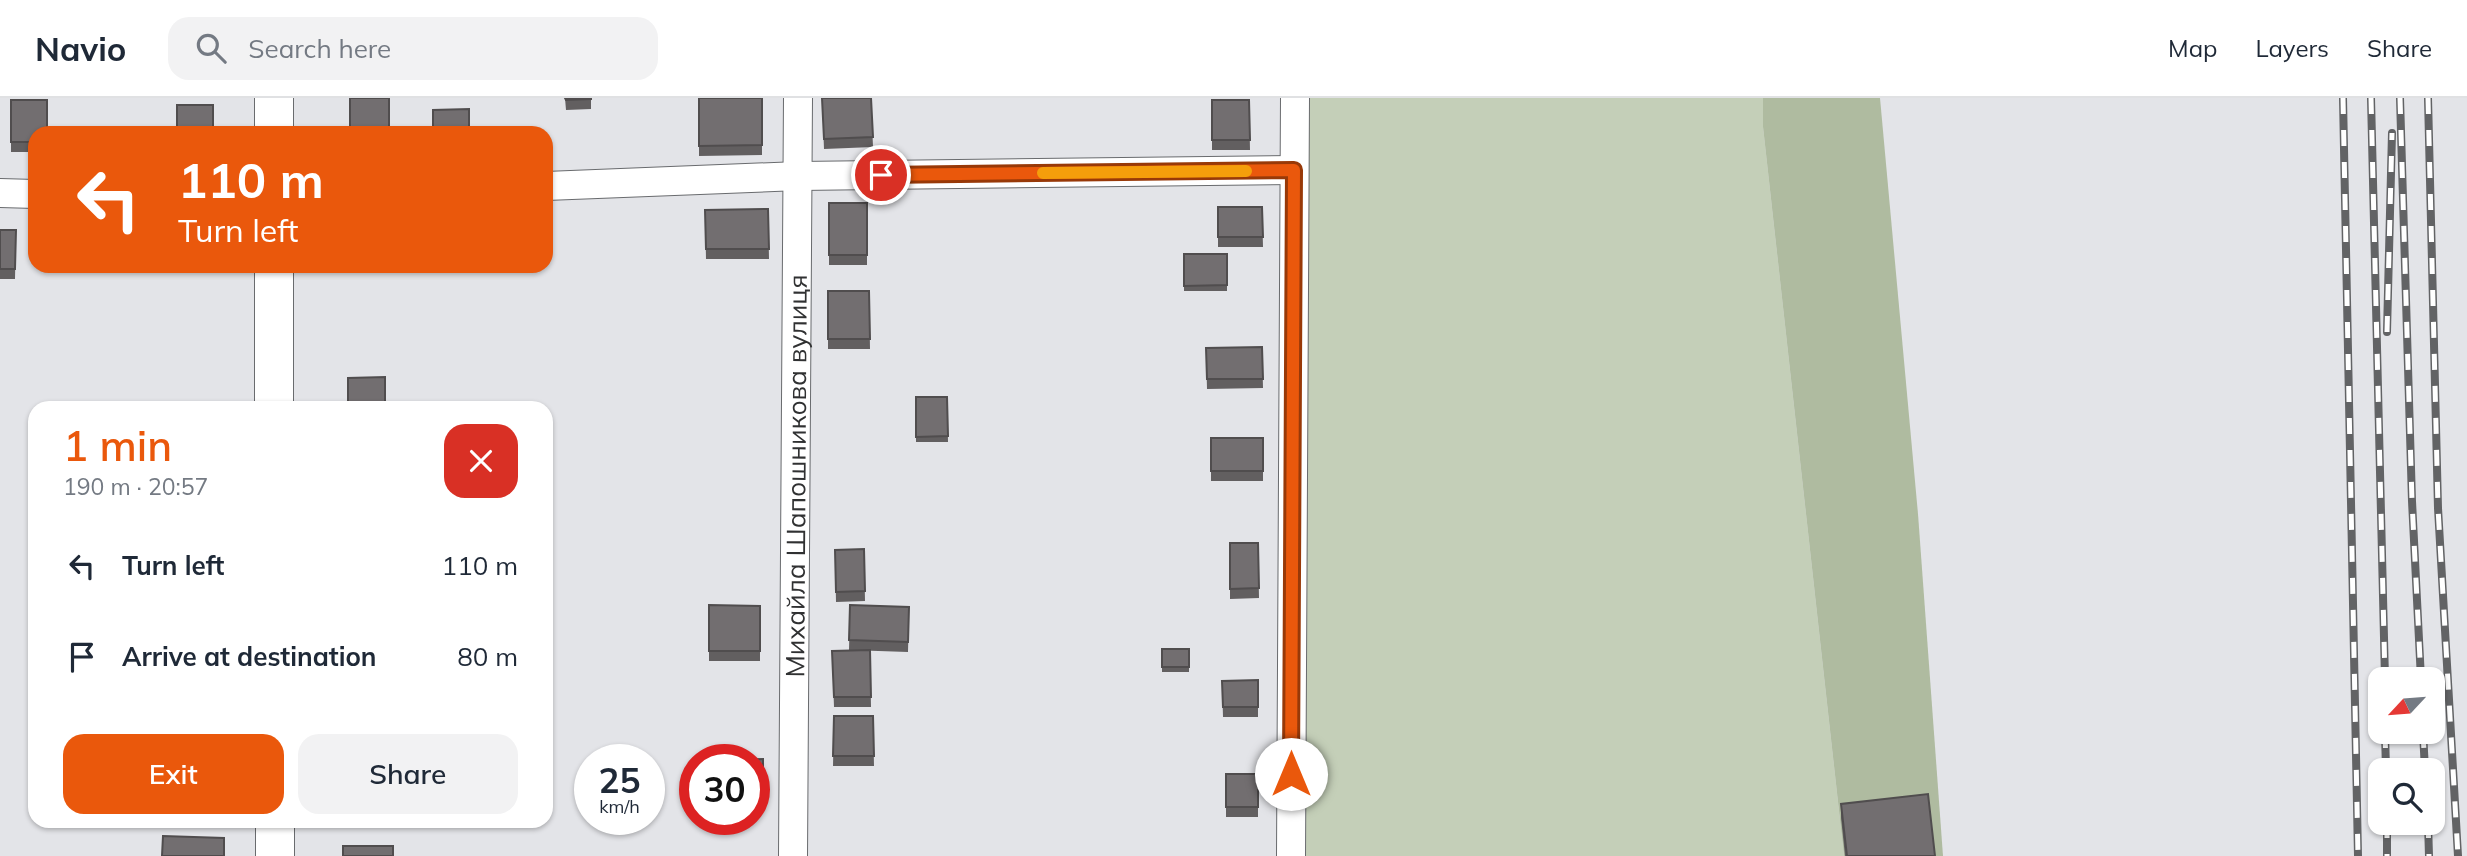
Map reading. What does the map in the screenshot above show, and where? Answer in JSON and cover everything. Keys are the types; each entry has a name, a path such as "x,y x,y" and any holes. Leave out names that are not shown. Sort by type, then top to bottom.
{"main road":[{"path":"274,98 274,126"},
{"path":"274,273 274,401"},
{"path":"275,828 275,856"}],"street":[{"name":"Михайла Шапошникова вулиця","path":"793,856 798,98"},
{"path":"1291,856 1295,98"},
{"path":"553,187 799,176 1294,170"},
{"path":"0,193 28,194"}],"green space":[{"path":"1295,98 1763,98 1763,127 1844,856 1291,856"},
{"path":"1763,98 1880,98 1918,514 1943,856 1844,856 1763,127"}],"building":[{"path":"350,98 389,98 389,126 350,126"},
{"path":"565,98 591,98 591,99 566,100"},
{"path":"699,98 762,98 762,145 699,146"},
{"path":"822,98 871,98 873,137 824,139"},
{"path":"11,100 47,100 47,126 28,126 28,142 11,142"},
{"path":"1212,100 1249,100 1250,140 1212,140"},
{"path":"177,105 213,105 213,126 177,126"},
{"path":"469,109 469,126 433,126 433,110"},
{"path":"829,203 867,203 867,255 829,255"},
{"path":"1218,207 1262,207 1263,237 1218,237"},
{"path":"768,209 769,249 706,249 705,210"},
{"path":"0,230 16,230 15,269 0,269"},
{"path":"1184,254 1227,254 1227,285 1184,286"},
{"path":"828,291 869,291 870,339 828,339"},
{"path":"1262,347 1263,379 1207,379 1206,348"},
{"path":"385,377 385,401 348,401 348,378"},
{"path":"916,397 947,397 948,436 916,437"},
{"path":"1211,438 1263,438 1263,471 1211,471"},
{"path":"1230,543 1258,543 1259,588 1230,589"},
{"path":"864,549 865,591 836,592 835,550"},
{"path":"709,605 760,606 760,651 709,651"},
{"path":"850,605 909,607 908,642 849,640"},
{"path":"1162,649 1189,649 1189,667 1162,667"},
{"path":"870,650 871,697 834,697 832,651"},
{"path":"1258,680 1258,707 1223,707 1222,681"},
{"path":"834,716 873,716 874,756 833,756"},
{"path":"1226,774 1258,774 1258,807 1226,807"},
{"path":"1928,794 1935,856 1847,856 1841,804"},
{"path":"163,836 224,838 224,856 162,856"},
{"path":"343,846 393,846 393,856 343,856"}],"railway":[{"path":"2343,98 2358,856"},
{"path":"2371,98 2385,667"},
{"path":"2400,98 2412,501 2420,667"},
{"path":"2428,98 2438,508 2458,856"},
{"path":"2387,332 2392,133"},
{"path":"2385,744 2386,758"},
{"path":"2424,744 2424,758"},
{"path":"2387,835 2387,856"},
{"path":"2428,835 2429,856"}],"slow traffic":[{"path":"1043,173 1246,171"}],"route":[{"path":"881,175 1294,170 1291,774"}]}
